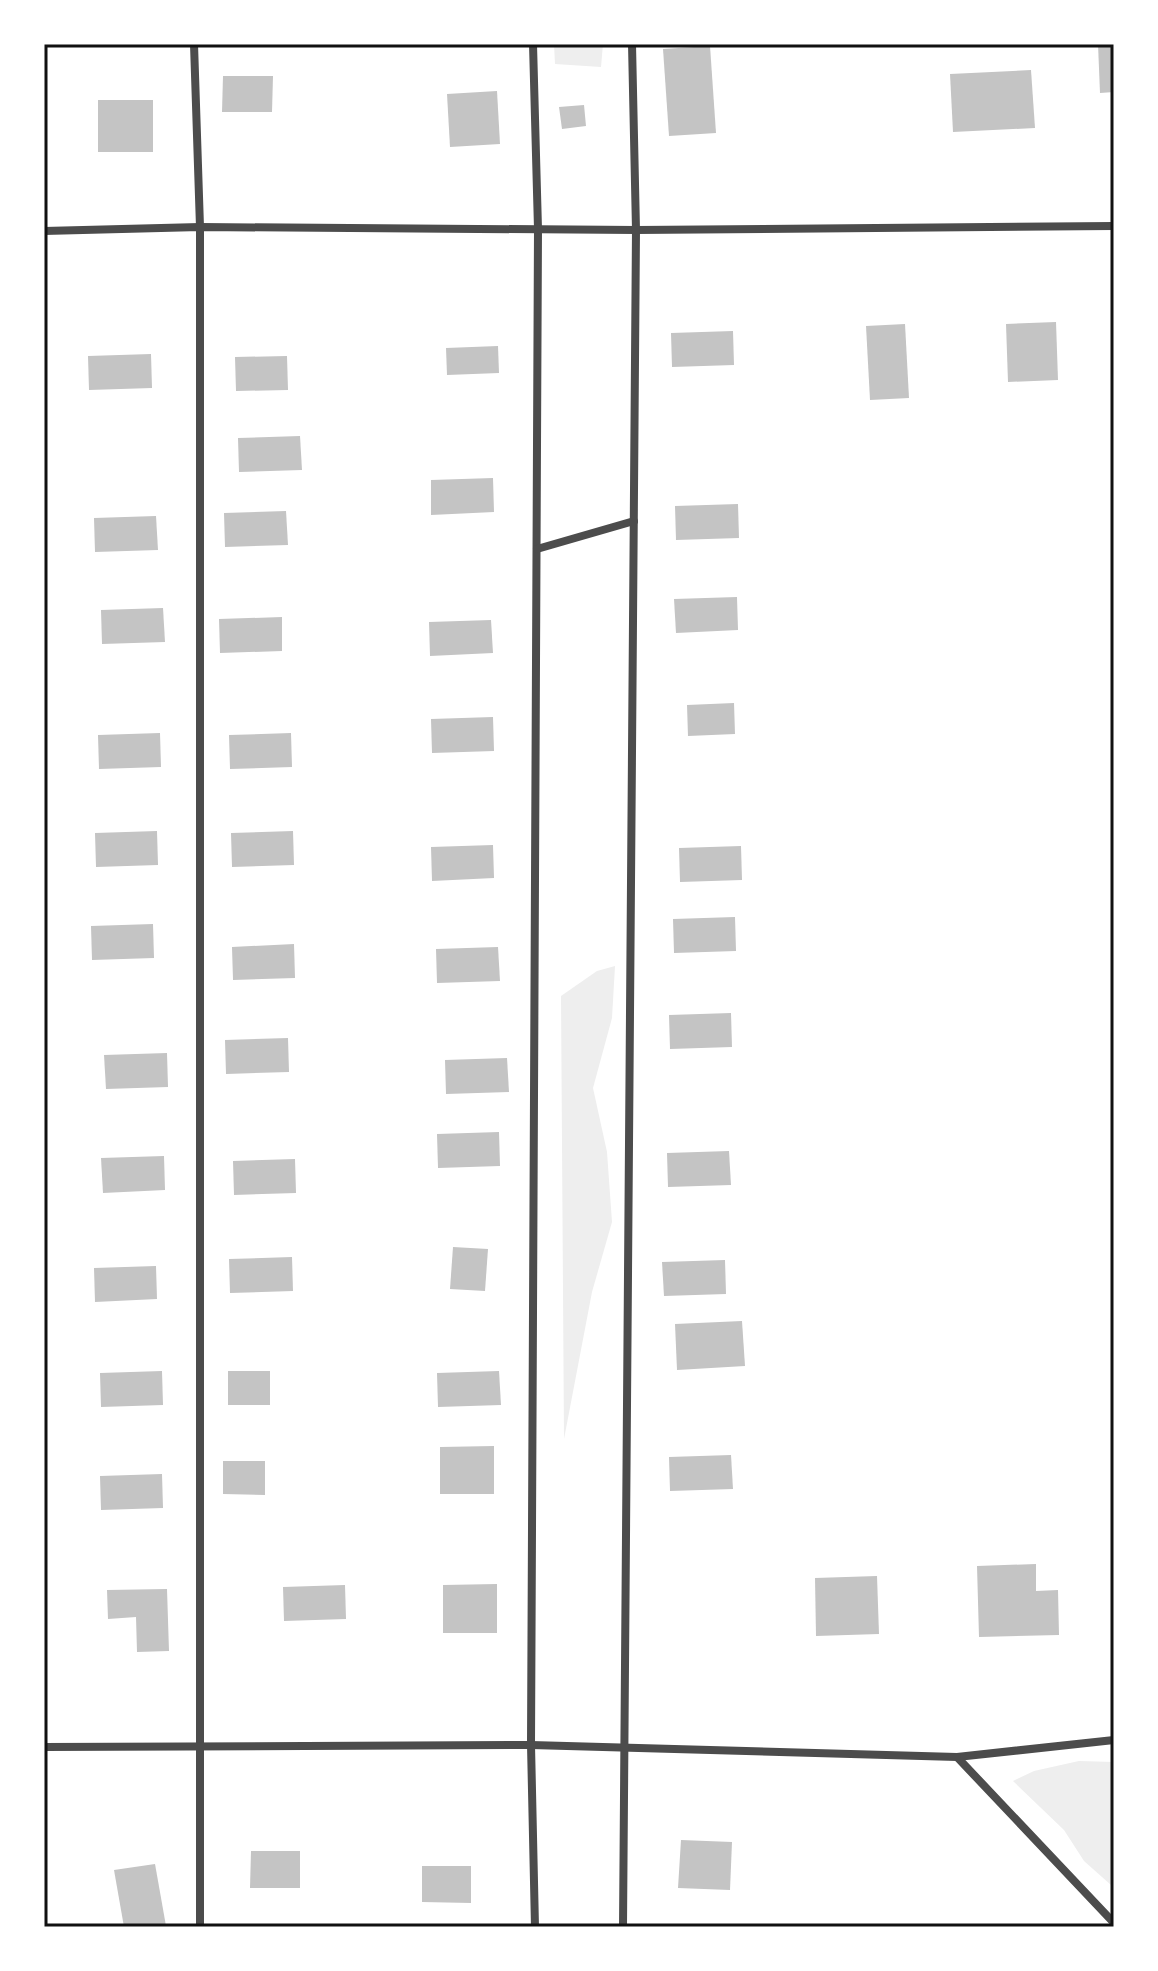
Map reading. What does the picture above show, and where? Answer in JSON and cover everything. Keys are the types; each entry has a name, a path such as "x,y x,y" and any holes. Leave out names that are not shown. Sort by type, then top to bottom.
{"street":[{"path":"194,44 200,227 200,1927"},
{"path":"533,44 538,229 531,1745 535,1927"},
{"path":"623,1927 636,230 632,44"},
{"path":"44,231 200,227 636,230 1114,226"},
{"path":"537,549 634,521"},
{"path":"44,1747 531,1745 957,1757 1114,1740"},
{"path":"957,1757 1114,1923"}],"shaded area":[{"path":"554,44 603,44 601,67 555,64"},
{"path":"615,966 612,1018 593,1088 607,1152 612,1222 592,1292 564,1439 561,996 597,971"},
{"path":"1079,1761 1114,1762 1114,1880 1111,1885 1084,1861 1064,1830 1013,1781 1034,1771"}],"building":[{"path":"1098,44 1114,44 1114,92 1100,93"},
{"path":"710,46 716,133 669,136 663,49"},
{"path":"1031,70 1035,128 953,132 950,74"},
{"path":"223,76 273,76 272,112 222,112"},
{"path":"497,91 500,144 450,147 447,94"},
{"path":"98,100 153,100 153,152 98,152"},
{"path":"584,105 586,126 562,129 559,107"},
{"path":"1056,322 1058,380 1008,382 1006,324"},
{"path":"905,324 909,398 870,400 866,326"},
{"path":"733,331 734,365 672,367 671,333"},
{"path":"498,346 499,373 447,375 446,348"},
{"path":"151,354 152,388 89,390 88,356"},
{"path":"287,356 288,390 236,391 235,357"},
{"path":"300,436 302,470 239,472 238,438"},
{"path":"493,478 494,512 431,515 431,480"},
{"path":"738,504 739,538 676,540 675,506"},
{"path":"286,511 288,545 225,547 224,513"},
{"path":"156,516 158,550 95,552 94,518"},
{"path":"737,597 738,630 676,633 674,599"},
{"path":"163,608 165,642 102,644 101,610"},
{"path":"282,617 282,651 220,653 219,619"},
{"path":"491,620 493,653 430,656 429,622"},
{"path":"734,703 735,734 688,736 687,705"},
{"path":"493,717 494,751 432,753 431,719"},
{"path":"160,733 161,767 99,769 98,735"},
{"path":"291,733 292,767 230,769 229,735"},
{"path":"157,831 158,865 96,867 95,833"},
{"path":"293,831 294,865 232,867 231,833"},
{"path":"493,845 494,878 432,881 431,847"},
{"path":"741,846 742,880 680,882 679,848"},
{"path":"735,917 736,951 674,953 673,919"},
{"path":"153,924 154,958 92,960 91,926"},
{"path":"294,944 295,978 233,980 232,947"},
{"path":"498,947 500,981 437,983 436,949"},
{"path":"731,1013 732,1047 670,1049 669,1015"},
{"path":"288,1038 289,1072 226,1074 225,1040"},
{"path":"167,1053 168,1087 106,1089 104,1055"},
{"path":"507,1058 509,1092 446,1094 445,1060"},
{"path":"499,1132 500,1166 438,1168 437,1134"},
{"path":"729,1151 731,1185 668,1187 667,1153"},
{"path":"164,1156 165,1190 103,1193 101,1158"},
{"path":"295,1159 296,1193 234,1195 233,1161"},
{"path":"453,1247 488,1249 485,1291 450,1289"},
{"path":"292,1257 293,1291 230,1293 229,1259"},
{"path":"725,1260 726,1294 664,1296 662,1262"},
{"path":"156,1266 157,1299 95,1302 94,1268"},
{"path":"742,1321 745,1366 677,1370 675,1324"},
{"path":"162,1371 163,1405 101,1407 100,1373"},
{"path":"228,1371 270,1371 270,1405 228,1405"},
{"path":"499,1371 501,1405 438,1407 437,1373"},
{"path":"494,1446 494,1494 440,1494 440,1447"},
{"path":"731,1455 733,1489 670,1491 669,1457"},
{"path":"223,1461 265,1461 265,1495 223,1494"},
{"path":"162,1474 163,1508 101,1510 100,1476"},
{"path":"1036,1564 1036,1591 1058,1590 1059,1635 979,1637 977,1566"},
{"path":"877,1576 879,1634 816,1636 815,1578"},
{"path":"497,1584 497,1633 443,1633 443,1585"},
{"path":"345,1585 346,1619 284,1621 283,1587"},
{"path":"167,1589 169,1651 137,1652 136,1617 108,1619 107,1590"},
{"path":"681,1840 732,1842 730,1890 678,1888"},
{"path":"251,1851 300,1851 300,1888 250,1888"},
{"path":"155,1864 166,1926 124,1927 114,1870"},
{"path":"422,1866 471,1866 471,1903 422,1902"}]}
